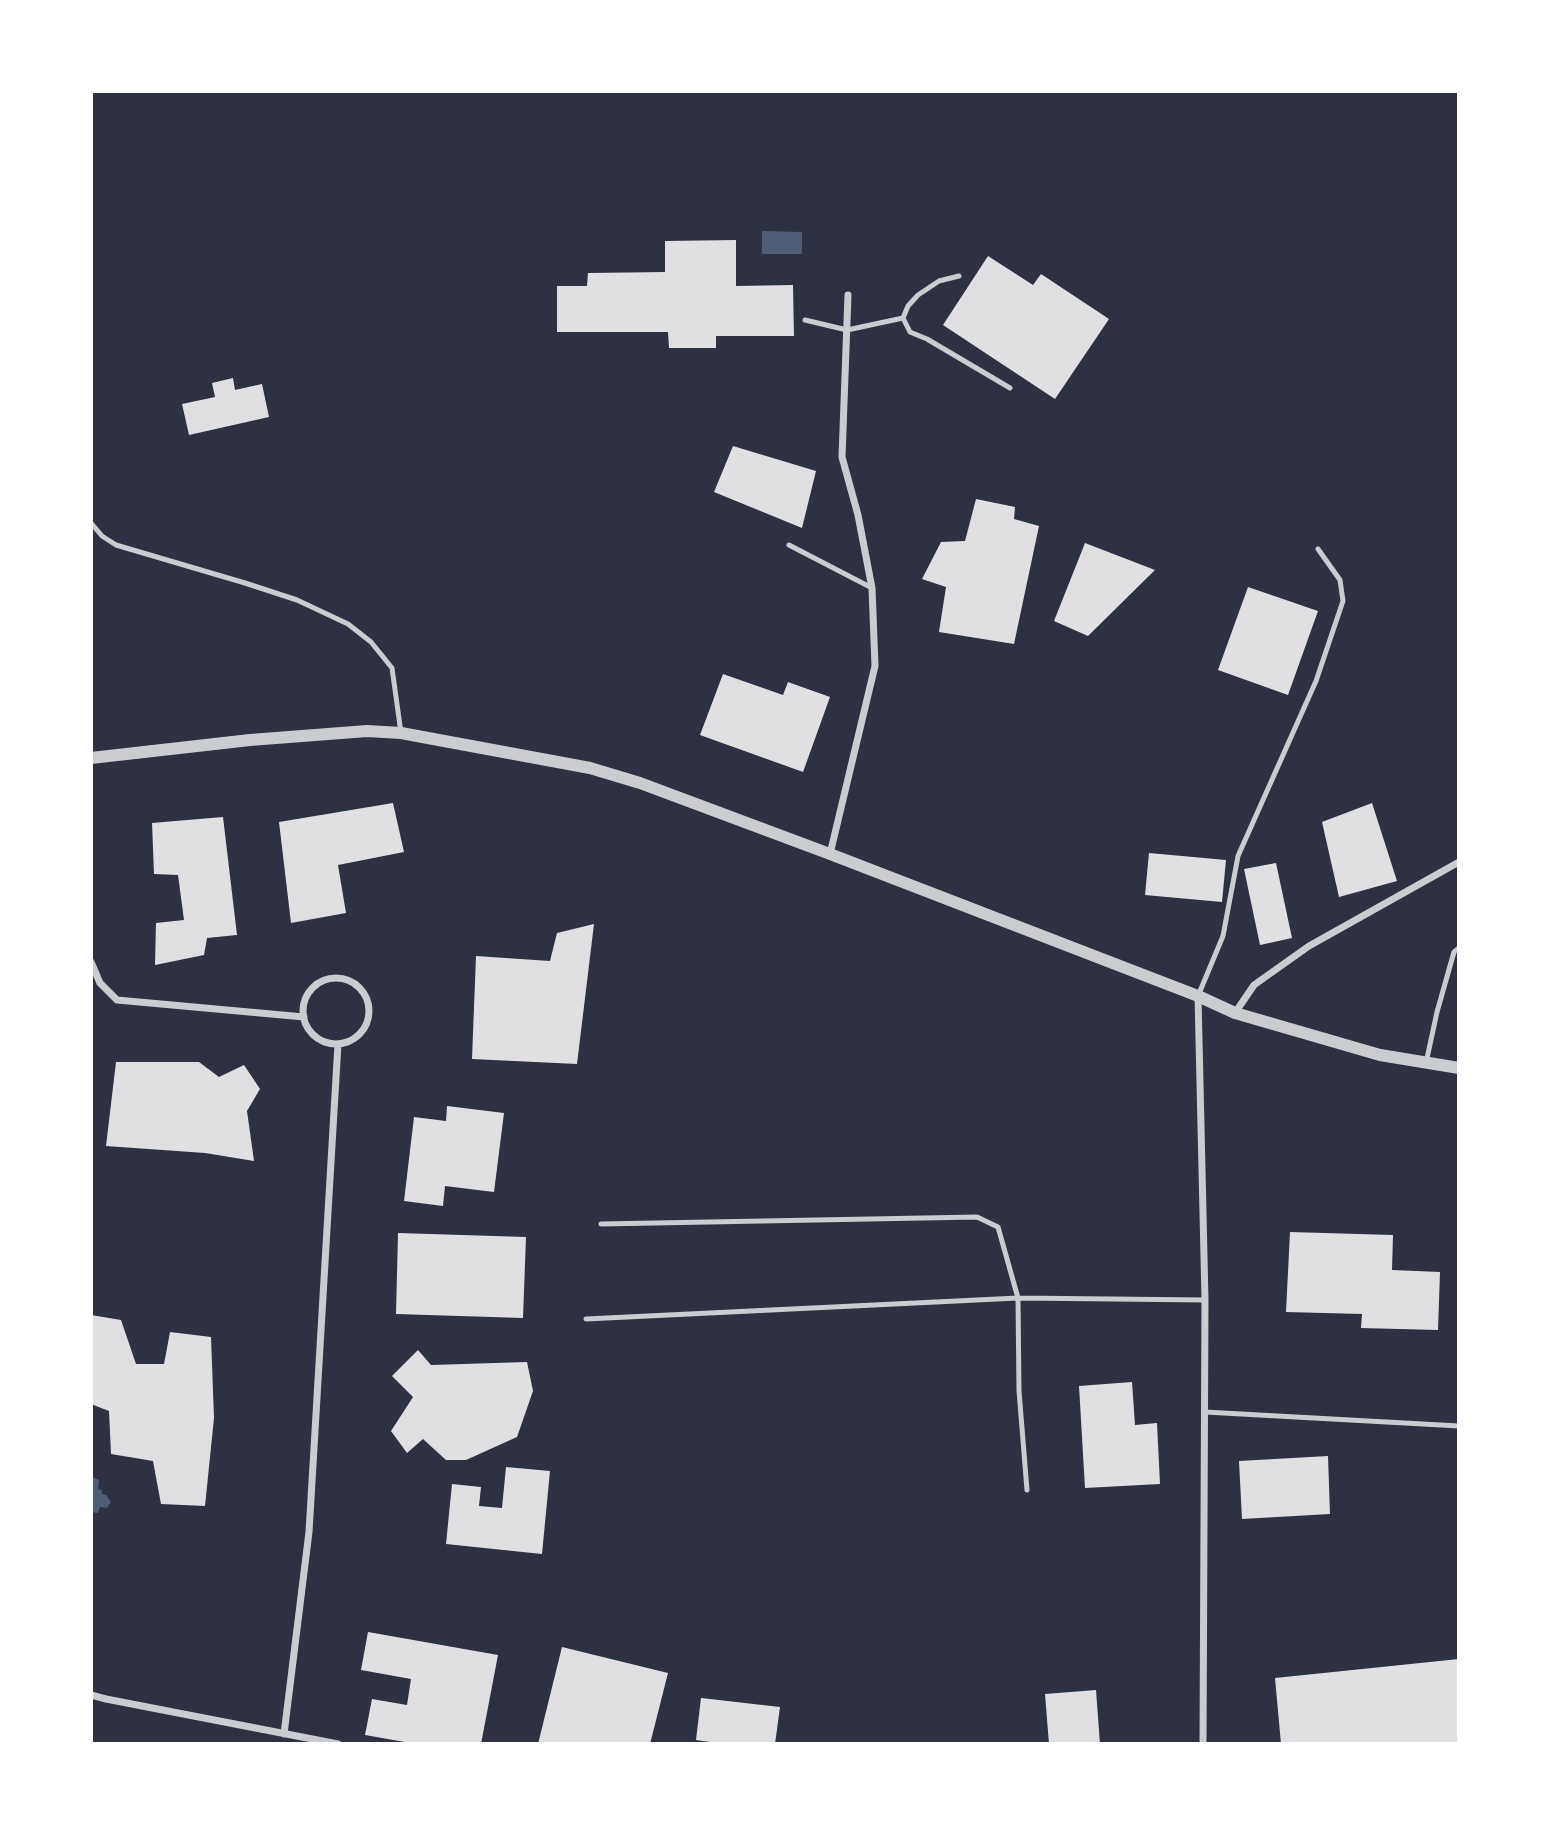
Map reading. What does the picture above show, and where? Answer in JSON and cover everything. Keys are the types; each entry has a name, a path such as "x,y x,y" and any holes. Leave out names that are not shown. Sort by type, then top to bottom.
{"street":[{"path":"830,854 875,666 872,588 858,515 842,457 848,295"},
{"path":"91,758 250,740 368,731 401,733 590,768 639,783 830,854 1198,996 1234,1013 1380,1055 1459,1068"},
{"path":"1234,1013 1254,985 1309,946 1459,862"},
{"path":"91,962 100,983 117,1000 304,1017"},
{"path":"336,978 357,984 369,1003 366,1026 359,1035 338,1044 312,1034 306,1026 303,1005 315,986 336,978"},
{"path":"1198,996 1205,1300 1203,1744"},
{"path":"285,1734 309,1532 338,1044"},
{"path":"91,1695 338,1744"}],"lane":[{"path":"959,276 939,281 918,295 908,306 903,318 910,332 1010,388"},
{"path":"805,320 847,331 903,318"},
{"path":"91,523 102,536 116,545 297,600 348,624 371,642 392,668 401,733"},
{"path":"789,545 872,588"},
{"path":"1198,996 1223,936 1238,856 1316,681 1343,601 1340,580 1318,549"},
{"path":"1426,1063 1440,1000 1454,952 1459,948"},
{"path":"601,1224 977,1217 998,1227 1018,1298 1019,1391 1027,1490"},
{"path":"586,1319 1018,1298 1205,1300"},
{"path":"1205,1412 1459,1426"}],"water":[{"path":"762,231 802,232 802,254 762,254"},
{"path":"91,1476 99,1480 98,1489 102,1490 102,1494 111,1502 107,1508 100,1507 98,1513 91,1512"}],"building":[{"path":"736,240 736,286 793,285 794,336 716,336 716,348 669,348 668,332 557,332 557,286 587,286 588,273 665,272 665,241"},
{"path":"988,256 1033,285 1041,274 1109,319 1055,399 943,325"},
{"path":"233,378 235,390 262,384 269,417 189,435 182,404 215,397 212,383"},
{"path":"733,446 816,471 802,528 714,492"},
{"path":"976,499 1015,507 1014,519 1039,526 1014,644 939,632 946,587 922,579 941,542 965,541"},
{"path":"1085,543 1155,570 1088,636 1054,621"},
{"path":"1248,587 1318,611 1288,695 1218,670"},
{"path":"723,674 783,695 788,682 830,697 803,772 700,735"},
{"path":"393,803 404,852 338,865 346,913 291,923 279,822"},
{"path":"1372,803 1397,881 1339,897 1322,822"},
{"path":"223,817 237,935 207,938 204,955 155,965 156,923 184,920 178,875 154,874 152,823"},
{"path":"1149,853 1226,860 1222,902 1145,895"},
{"path":"1276,863 1292,938 1260,945 1244,869"},
{"path":"594,924 577,1064 472,1059 476,956 550,961 557,933"},
{"path":"116,1062 199,1062 219,1077 244,1065 260,1089 247,1111 254,1161 205,1153 106,1146"},
{"path":"447,1106 504,1113 494,1192 445,1186 443,1206 404,1201 414,1117 446,1121"},
{"path":"1290,1232 1393,1235 1392,1270 1440,1272 1438,1330 1361,1328 1362,1314 1286,1312"},
{"path":"398,1233 526,1237 523,1318 396,1314"},
{"path":"91,1315 121,1320 136,1364 164,1364 170,1332 211,1337 214,1418 205,1506 161,1504 153,1461 111,1454 109,1411 91,1404"},
{"path":"418,1350 431,1365 527,1362 533,1391 517,1437 466,1460 446,1460 423,1439 407,1453 391,1431 413,1397 392,1376"},
{"path":"1132,1382 1135,1425 1157,1423 1160,1484 1085,1488 1079,1386"},
{"path":"1328,1456 1330,1514 1242,1519 1239,1461"},
{"path":"506,1467 550,1471 542,1554 446,1544 452,1484 481,1487 479,1506 502,1508"},
{"path":"368,1632 498,1655 481,1744 416,1744 365,1735 372,1699 407,1705 411,1679 361,1670"},
{"path":"562,1647 668,1673 650,1744 538,1744"},
{"path":"1459,1659 1459,1744 1281,1744 1275,1678"},
{"path":"1096,1690 1100,1744 1049,1744 1045,1694"},
{"path":"701,1698 780,1707 775,1744 724,1744 696,1740"}]}
